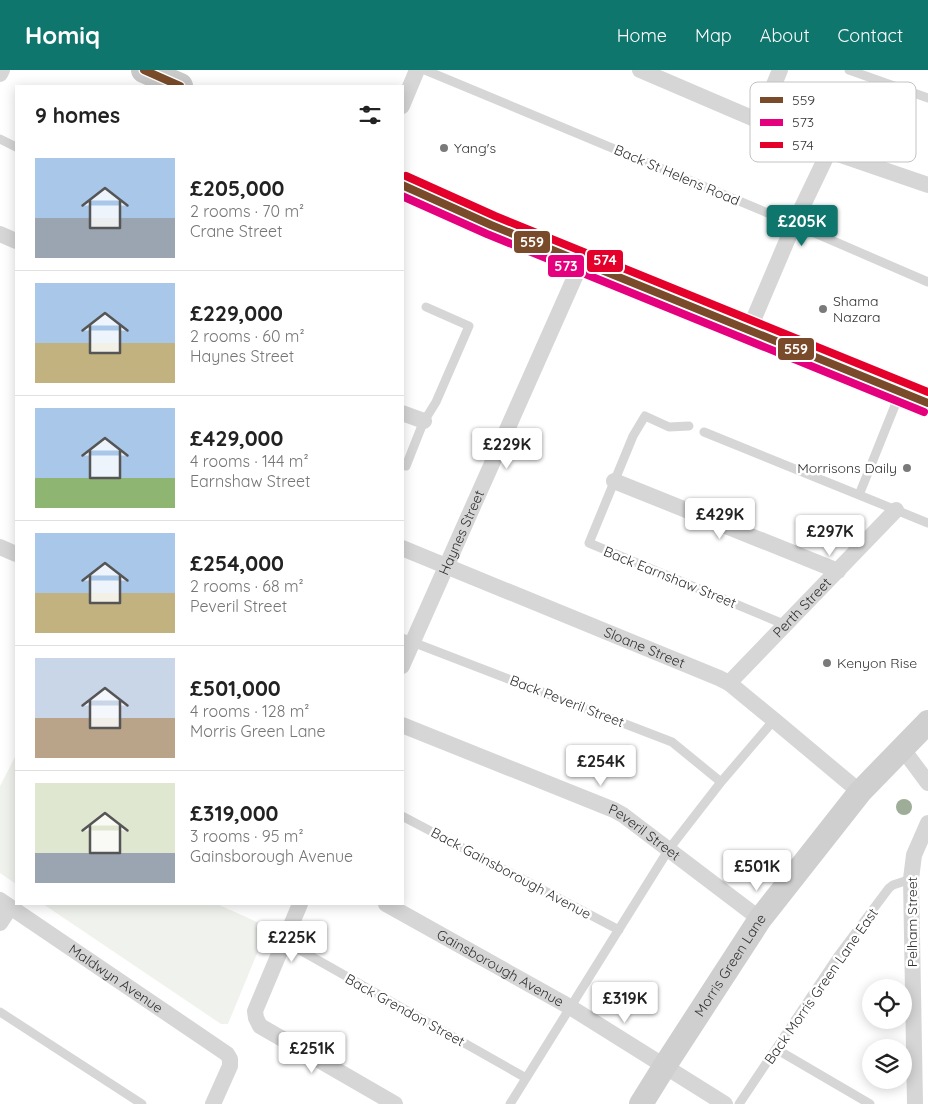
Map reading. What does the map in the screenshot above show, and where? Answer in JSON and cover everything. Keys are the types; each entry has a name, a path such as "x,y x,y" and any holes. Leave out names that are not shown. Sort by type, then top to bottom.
{"main road":[{"path":"144,70 178,85"},
{"path":"404,186 491,225 928,403"}],"street":[{"path":"0,74 2,70"},
{"path":"404,101 417,70"},
{"path":"640,70 750,117"},
{"path":"775,82 780,70"},
{"path":"749,330 794,224 824,162"},
{"path":"861,162 928,185"},
{"path":"0,234 15,241"},
{"name":"Haynes Street","path":"404,657 408,640 447,566 582,261"},
{"path":"404,414 424,421"},
{"path":"614,481 838,571"},
{"name":"Perth Street","path":"729,684 896,510"},
{"path":"0,547 15,554"},
{"name":"Sloane Street","path":"404,549 729,684 860,792"},
{"name":"Morris Green Lane","path":"641,1104 760,919 860,792 928,722"},
{"name":"Peveril Street","path":"404,726 614,810 669,849 760,919"},
{"path":"902,748 928,782"},
{"name":"Pelham Street","path":"915,1104 921,1055 911,879 914,855 928,823"},
{"path":"0,923 5,904"},
{"name":"Maldwyn Avenue","path":"5,904 227,1054 230,1059 230,1066 213,1104"},
{"path":"300,905 255,1011 256,1018 260,1026 394,1104"},
{"name":"Gainsborough Avenue","path":"388,905 570,1007 725,1104"}],"lane":[{"name":"Back St Helens Road","path":"425,70 928,282"},
{"path":"849,70 883,82"},
{"path":"916,94 928,98"},
{"path":"0,139 15,146"},
{"path":"406,466 424,421 436,402 470,326 426,307"},
{"path":"859,495 900,392"},
{"path":"614,481 633,436 645,416 669,427 689,426"},
{"path":"704,432 928,523"},
{"name":"Back Earnshaw Street","path":"614,481 589,543 786,625"},
{"name":"Back Peveril Street","path":"408,640 672,742 721,782"},
{"path":"510,1104 669,849 721,782 774,720"},
{"name":"Back Gainsborough Avenue","path":"404,817 618,930"},
{"name":"Back Morris Green Lane East","path":"739,1104 838,956 889,888 911,879"},
{"name":"Back Grendon Street","path":"284,941 526,1078"},
{"path":"0,1012 142,1104"},
{"path":"776,1049 870,1104"}],"shaded area":[{"path":"15,757 15,883 0,873 0,786"},
{"path":"44,905 219,905 268,927 228,1024 221,1024"}],"transit line":[{"name":"559","path":"144,70 178,85"},
{"name":"574","path":"406,176 495,216 928,392"},
{"name":"559","path":"404,186 491,225 928,403"},
{"name":"573","path":"404,197 487,234 924,412"}],"place":[{"name":"Yang's","path":"444,148"},
{"name":"Shama Nazara","path":"823,309"},
{"name":"Morrisons Daily","path":"907,468"},
{"name":"Kenyon Rise","path":"827,663"}]}
